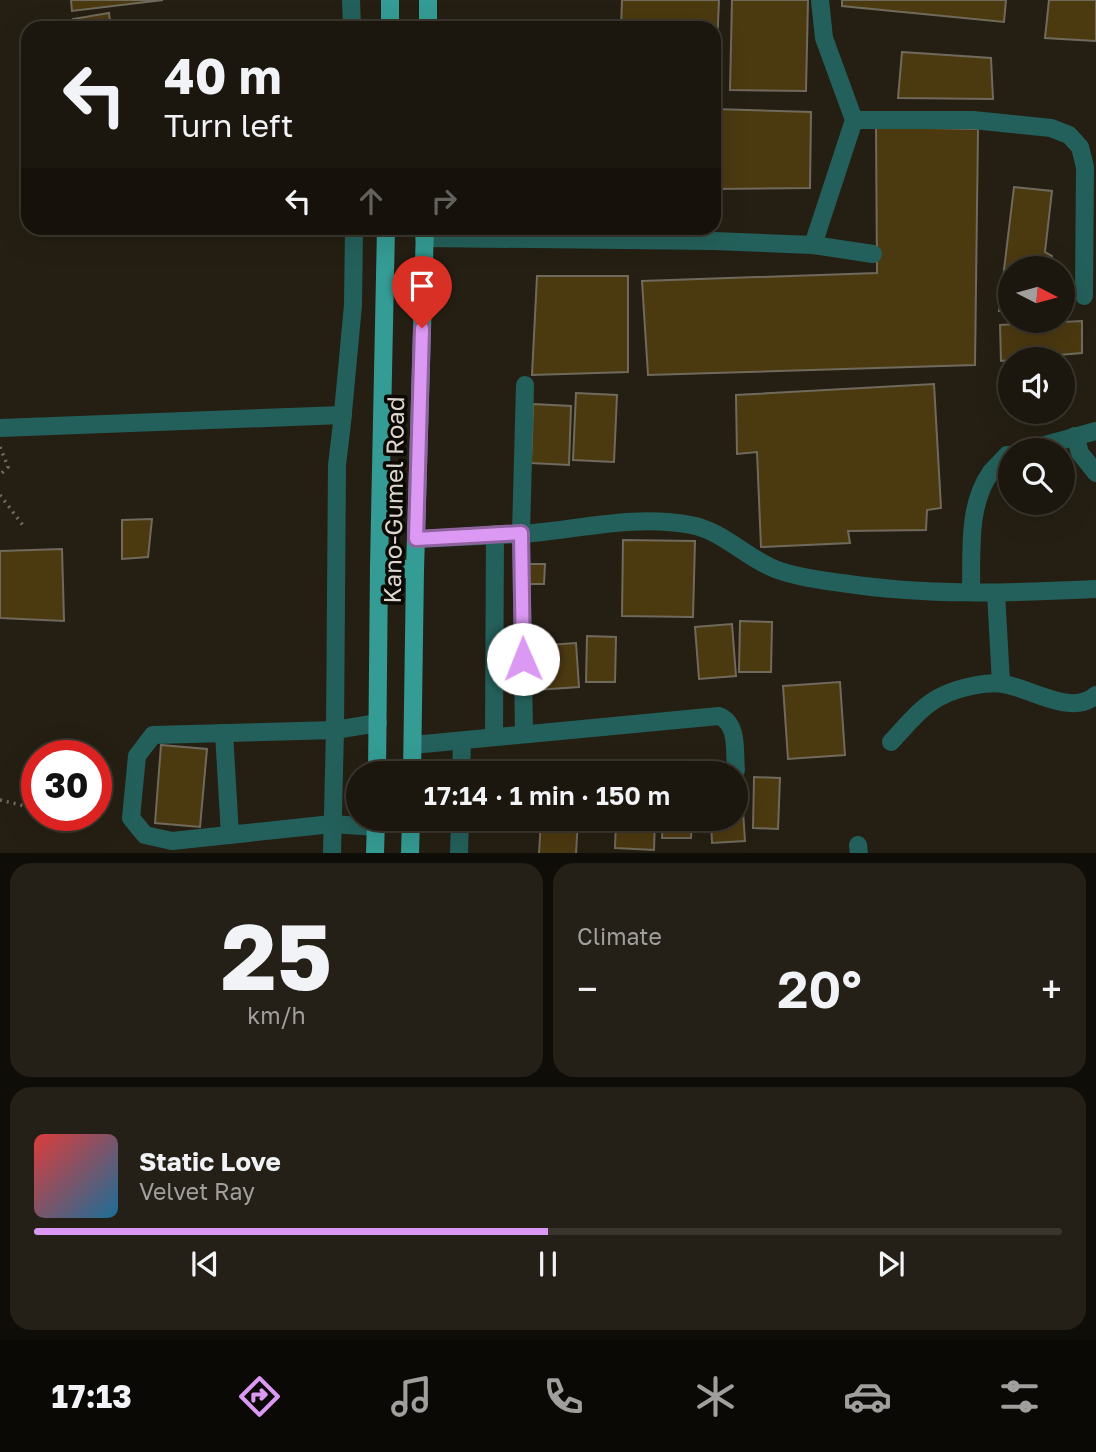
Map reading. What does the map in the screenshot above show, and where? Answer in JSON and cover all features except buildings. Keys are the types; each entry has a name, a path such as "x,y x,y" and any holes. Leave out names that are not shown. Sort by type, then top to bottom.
{"main road":[{"path":"390,0 390,21"},
{"path":"428,0 428,21"},
{"name":"Kano-Gumel Road","path":"377,761 386,235"},
{"name":"Kano-Gumel Road","path":"412,761 424,235"},
{"path":"379,566 415,570"},
{"path":"375,853 376,831"},
{"path":"410,853 411,831"}],"street":[{"path":"351,0 352,21"},
{"path":"813,245 854,120 824,38 820,0"},
{"path":"854,120 974,120 1051,128 1069,135 1080,147 1085,167 1084,296"},
{"path":"332,853 337,465 353,305 355,235"},
{"path":"496,235 813,245 873,254"},
{"path":"524,734 521,533 525,385"},
{"path":"0,428 343,415"},
{"path":"1067,438 1096,431"},
{"path":"1074,436 1080,453 1096,473"},
{"path":"971,592 974,522 981,490 998,465"},
{"path":"416,539 521,533 633,521 671,522 714,532 774,569 808,578 885,589 996,593 1096,589"},
{"path":"494,737 495,534"},
{"path":"996,593 1001,683"},
{"path":"891,741 920,712 944,695 973,686 1001,683 1069,704 1083,704 1096,695"},
{"path":"413,745 719,716 727,719 733,729 735,761"},
{"path":"346,824 172,841 145,835 131,818 137,757 153,735 335,730 378,723"},
{"path":"225,733 230,835"},
{"path":"461,761 462,741"},
{"path":"459,853 460,831"}],"path":[{"path":"0,447 8,467 0,475"},
{"path":"0,495 25,528"},
{"path":"0,800 21,805"}],"route":[{"path":"422,328 416,539 521,533 523,659"}]}
